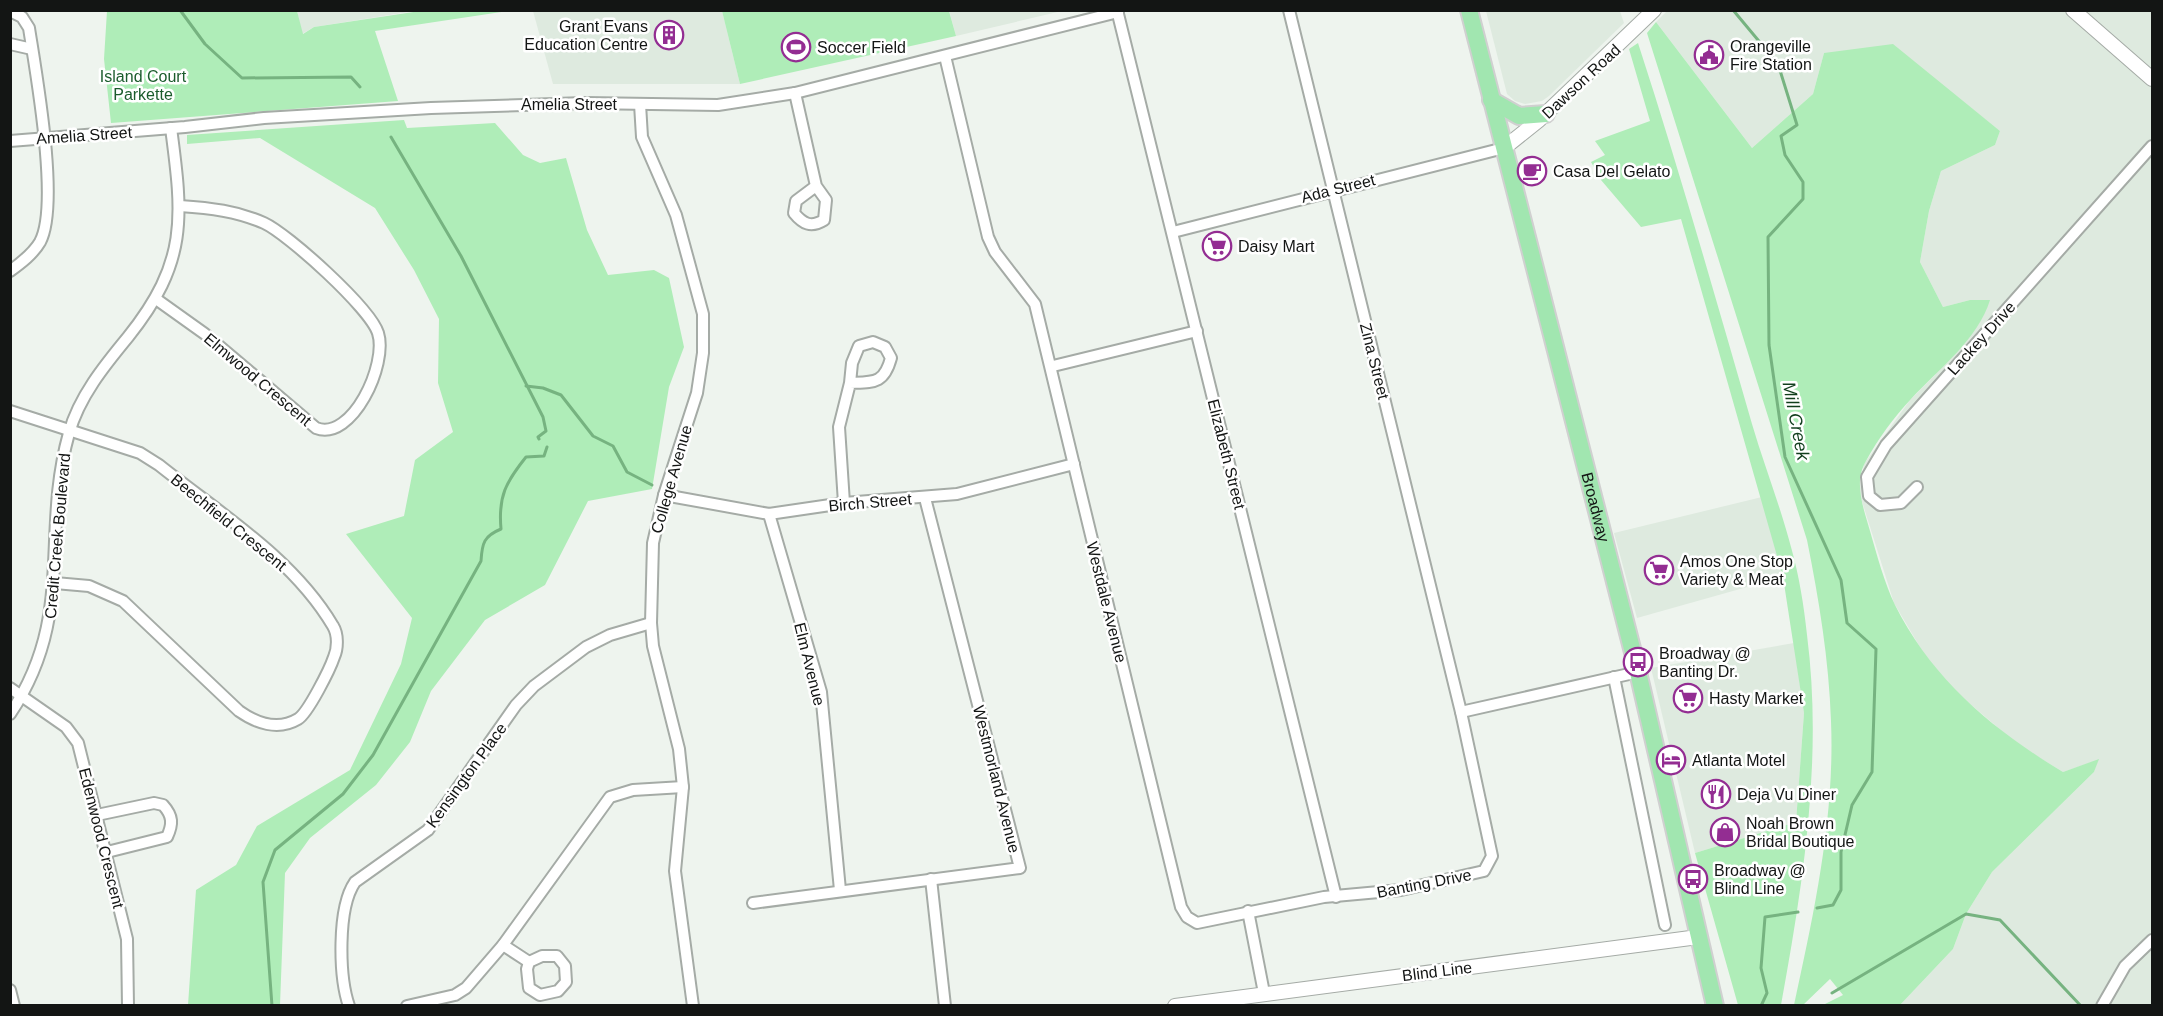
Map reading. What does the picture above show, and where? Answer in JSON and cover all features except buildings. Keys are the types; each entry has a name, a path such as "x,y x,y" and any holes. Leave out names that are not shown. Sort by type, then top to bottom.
{"main road":[{"name":"Broadway","path":"1469,10 1638,672 1715,1005"},
{"path":"1491,100 1519,116 1546,114"}],"street":[{"name":"Zina Street","path":"1289,10 1461,712"},
{"name":"Dawson Road","path":"1504,148 1546,114 1654,10"},
{"path":"2073,10 2152,79"},
{"name":"Amelia Street","path":"10,141 264,118 431,108 548,103 718,105 795,93 1117,11"},
{"name":"Elizabeth Street","path":"1117,11 1336,897"},
{"path":"10,12 22,17 26,22 32,49 44,137 48,214 45,230 32,252 10,271"},
{"path":"10,44 32,49"},
{"name":"Westdale Avenue","path":"945,56 988,237 995,252 1035,304 1053,366 1074,464 1181,907 1187,917 1197,922 1248,911"},
{"path":"795,93 816,186"},
{"name":"College Avenue","path":"640,104 642,137 676,215 703,314 703,353 697,393 664,495 653,543 651,623 653,645 680,748 683,787 675,871 693,1005"},
{"name":"Credit Creek Boulevard","path":"10,714 23,695 38,665 48,632 55,583 59,486 70,430 85,395 156,299 171,260 180,206 171,128"},
{"name":"Lackey Drive","path":"1917,487 1901,503 1880,505 1869,496 1867,477 1886,445 2152,146"},
{"name":"Ada Street","path":"1173,232 1333,189 1504,148"},
{"name":"Elmwood Crescent","path":"156,299 205,334 316,428 325,432 334,429 348,418 369,391 378,372 379,333 373,322 354,297 317,265 268,225 234,212 180,206"},
{"path":"1053,366 1197,331"},
{"path":"844,502 839,427 850,383 852,363 859,346 873,342 885,347 891,358 887,373 875,382 850,383"},
{"path":"10,411 70,430"},
{"name":"Beechfield Crescent","path":"55,583 89,586 123,601 238,711 266,724 287,724 303,716 335,655 335,628 285,567 159,465 140,453 70,430"},
{"name":"Birch Street","path":"664,495 769,514 844,502 957,494 1074,464"},
{"name":"Westmorland Avenue","path":"753,903 1020,868 925,498"},
{"name":"Elm Avenue","path":"769,514 821,692 840,890"},
{"name":"Kensington Place","path":"349,1005 342,986 343,928 350,890 355,882 428,830 516,705 534,686 586,647 609,635 651,623"},
{"path":"1461,712 1638,672"},
{"path":"1614,677 1665,926"},
{"name":"Edenwood Crescent","path":"10,688 66,727 78,743 127,939 129,1005"},
{"name":"Banting Drive","path":"1248,911 1336,897 1401,890 1484,871 1492,856 1490,837 1461,712"},
{"path":"407,1005 455,995 466,988 503,945 610,797 633,790 683,787"},
{"path":"97,815 154,803 163,805 171,817 172,826 167,837 107,852"},
{"path":"932,879 945,1005"},
{"path":"1248,911 1264,993"},
{"name":"Blind Line","path":"1175,1005 1698,937"},
{"path":"2102,1005 2125,966 2152,940"},
{"path":"503,945 529,962"},
{"path":"10,990 14,1005"}],"shaded area":[{"path":"949,10 1062,11 956,36"},
{"path":"1668,10 2152,11 2152,1005 1900,1005 1953,949 1966,914 1992,872 2094,772 2098,760 2063,772 2017,744 1955,691 1924,654 1894,603 1859,492 1864,464 1910,400 1935,375 1970,300 1943,307 1920,262 1929,211 1941,171 1995,145 2000,131 1957,97 1824,53 1813,94 1752,148 1656,22"},
{"path":"297,11 415,11 314,27 302,34"},
{"path":"533,11 722,11 740,84 553,84"},
{"path":"1486,11 1620,11 1624,23 1549,96 1542,101 1525,104 1515,101 1507,94"},
{"path":"1762,497 1783,577 1637,618 1614,533"},
{"path":"1794,643 1804,713 1796,822 1695,853 1651,668"}],"green space":[{"name":"Island Court Parkette","path":"107,11 297,11 303,34 314,27 420,11 508,11 375,31 398,101 111,123 104,59"},
{"path":"722,11 949,11 956,36 740,84"},
{"path":"1656,22 1752,148 1813,94 1824,53 1893,44 2000,131 1995,145 1941,171 1929,211 1920,262 1943,307 1970,300 1990,300 1977,328 1967,341 1905,406 1881,436 1862,469 1861,496 1881,568 1895,605 1910,632 1946,679 2012,739 2063,772 2099,759 2094,772 1992,872 1966,914 1953,949 1900,1005 1823,1005 1843,995 1830,979 1803,1005 1794,1005 1816,900 1830,793 1831,721 1823,630 1807,540 1647,33"},
{"path":"1638,43 1752,424 1787,531 1803,602 1811,682 1812,775 1797,914 1781,1005 1738,1005 1695,853 1796,822 1804,713 1783,577 1681,219 1641,227 1601,180 1591,162 1605,155 1595,141 1650,121 1629,49"},
{"path":"404,120 407,128 495,123 523,155 540,163 566,158 587,230 608,275 654,270 669,278 684,347 669,387 652,489 588,501 545,585 485,620 431,691 410,742 376,785 310,838 285,873 280,1005 188,1005 196,890 236,865 257,826 350,770 401,664 412,618 346,534 404,516 415,460 453,432 438,383 439,319 414,270 375,208 260,138 187,144 187,135"}],"waterway":[{"path":"180,10 205,44 242,78 351,77 360,87"},
{"name":"Mill Creek","path":"1733,10 1778,64 1797,125 1781,136 1785,155 1803,182 1803,199 1768,237 1769,345 1785,457 1841,580 1847,623 1876,649 1872,772 1852,805 1841,852 1841,890 1833,905 1817,908"},
{"path":"391,137 461,256 543,417 546,431 538,437 539,439"},
{"path":"526,386 543,388 561,395 593,436 613,446 627,472 652,485"},
{"path":"272,1006 263,882 275,850 343,794 373,755 481,561 482,549 487,537 501,529 502,498 513,474 526,457 544,456 547,447"},
{"name":"Mill Creek","path":"1761,1006 1767,993 1761,968 1765,917 1798,912"},
{"path":"1832,993 1966,914 2000,920 2081,1006"}],"place":[{"name":"Grant Evans Education Centre","path":"669,35"},
{"name":"Soccer Field","path":"796,47"},
{"name":"Orangeville Fire Station","path":"1709,55"},
{"name":"Casa Del Gelato","path":"1532,171"},
{"name":"Daisy Mart","path":"1217,246"},
{"name":"Amos One Stop Variety & Meat","path":"1659,570"},
{"name":"Broadway @ Banting Dr.","path":"1638,662"},
{"name":"Hasty Market","path":"1688,698"},
{"name":"Atlanta Motel","path":"1671,760"},
{"name":"Deja Vu Diner","path":"1716,794"},
{"name":"Noah Brown Bridal Boutique","path":"1725,832"},
{"name":"Broadway @ Blind Line","path":"1693,879"}]}
